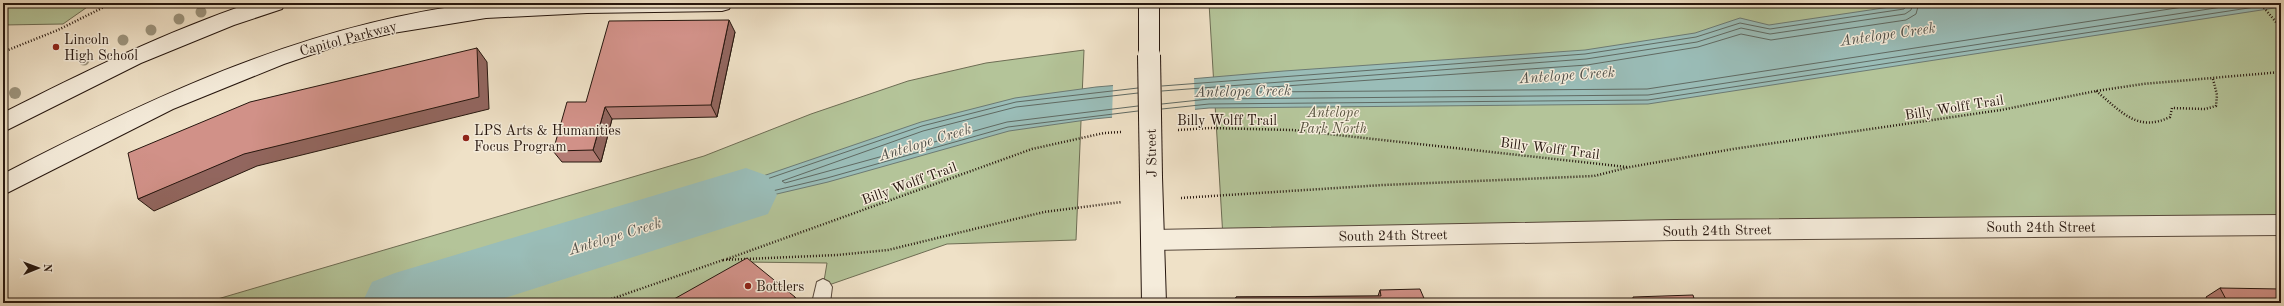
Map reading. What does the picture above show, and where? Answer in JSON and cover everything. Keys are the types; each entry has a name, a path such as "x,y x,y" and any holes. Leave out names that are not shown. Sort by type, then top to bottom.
{"street":[{"path":"3,123 134,58 227,19 275,3"},
{"name":"Capitol Parkway","path":"3,185 165,102 241,70 306,48 380,28 452,14 523,6 722,3"},
{"name":"J Street","path":"1149,3 1154,303"},
{"name":"South 24th Street","path":"1153,240 1666,230 2281,225"}],"path":[{"path":"3,52 58,30 112,3"},
{"path":"2260,3 2281,28"},
{"name":"Billy Wolff Trail","path":"1182,198 1383,185 1594,176 1630,167 1732,149 1993,111 2096,91 2143,84 2281,72"},
{"path":"2096,91 2131,121 2146,124 2159,124 2170,117 2172,108 2180,106 2207,110 2216,106 2217,95 2213,79"},
{"name":"Billy Wolff Trail","path":"1172,130 1210,128 1292,130 1630,167"},
{"name":"Billy Wolff Trail","path":"600,303 1032,149 1104,133 1127,132"},
{"name":"Billy Wolff Trail","path":"723,260 783,256 837,255 888,250 1044,212 1118,203"}],"green space":[{"path":"3,3 93,3 63,24 3,25"},
{"name":"Antelope Park North","path":"1209,3 2281,3 2281,225 1223,238"},
{"path":"1084,50 1076,240 947,244 823,287 827,263 744,262 667,303 204,303 704,156 811,114 908,81 986,63"}],"water":[{"path":"1917,3 2281,3 2281,7 1648,104 1209,108 1093,119 1009,131 828,182 666,220 763,176 921,122 1015,98 1096,87 1284,71 1585,50 1695,33 1740,18 1769,25"}],"pier":[{"path":"1194,77 1195,111 1112,119 1113,84"}],"building":[{"path":"729,20 711,105 605,107 593,150 553,151 567,102 586,102 609,21"},
{"path":"477,48 479,97 244,154 138,199 128,153 250,102"},
{"name":"Bottlers","path":"747,258 795,297 794,303 667,303"},
{"path":"2220,288 2281,289 2281,303 2228,303"},
{"path":"1420,289 1426,303 1236,303 1236,297 1381,296 1380,290"},
{"path":"1693,295 1695,302 1749,303 1436,303 1633,299 1633,297"},
{"path":"2020,301 2148,301 2149,303 2021,303"},
{"path":"1926,302 1926,303 1875,303"}],"waterway":[{"name":"Antelope Creek","path":"395,303 746,195"}],"place":[{"name":"Lincoln High School","path":"56,47"},
{"name":"LPS Arts & Humanities Focus Program","path":"466,138"},
{"name":"Bottlers","path":"748,286"}]}
